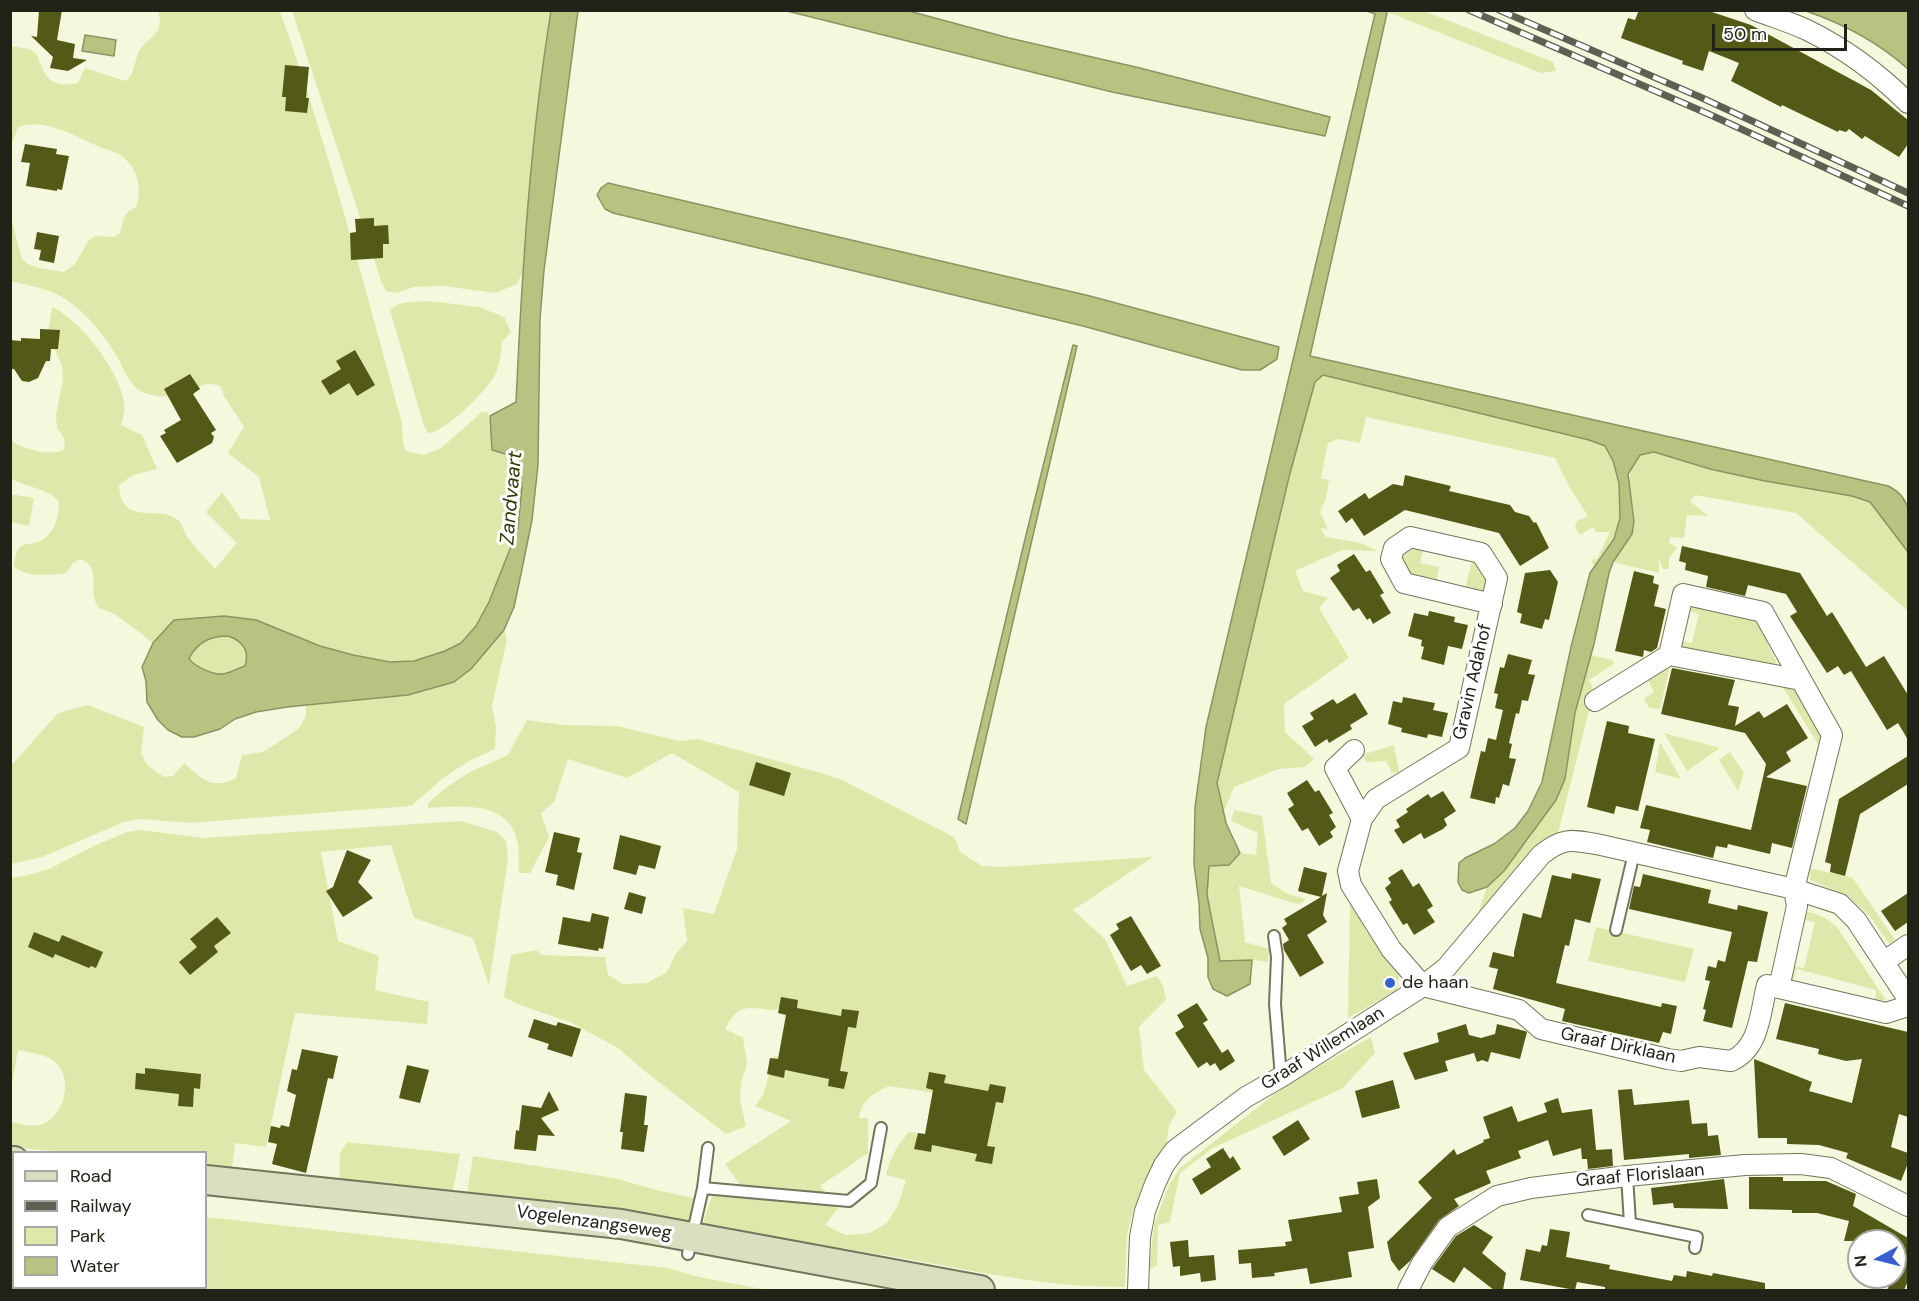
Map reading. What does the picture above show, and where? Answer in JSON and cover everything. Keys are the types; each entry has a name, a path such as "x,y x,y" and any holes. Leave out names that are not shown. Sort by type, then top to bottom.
{"main road":[{"name":"Vogelenzangseweg","path":"207,1180 552,1215 690,1245 980,1290"}],"street":[{"path":"1755,10 1807,30 1884,79 1908,103"},
{"name":"Gravin Adahof","path":"1423,986 1391,949 1351,885 1348,871 1362,819 1376,799 1459,748 1492,604 1497,578 1481,553 1410,537 1394,548 1391,560 1404,583 1492,604"},
{"path":"1669,655 1683,594 1763,612 1832,735 1794,889 1797,906 1779,988 1886,1013 1908,1006"},
{"path":"1595,701 1669,655 1801,680"},
{"path":"1354,750 1335,768 1362,819"},
{"name":"Graaf Willemlaan","path":"1138,1290 1140,1237 1145,1211 1155,1184 1175,1150 1246,1097 1423,986 1446,968 1540,855 1553,845 1569,839 1794,889 1840,904 1856,920 1908,999"},
{"path":"1885,961 1908,945"},
{"name":"Graaf Dirklaan","path":"1423,986 1519,1010 1540,1029 1682,1061 1699,1058 1731,1061 1744,1054 1754,1041 1767,985 1779,988"},
{"name":"Graaf Florislaan","path":"1408,1290 1422,1263 1448,1227 1497,1196 1531,1188 1745,1165 1816,1165 1831,1168 1908,1206"}],"lane":[{"path":"1616,930 1634,853"},
{"path":"1274,936 1277,957 1275,1004 1281,1077"},
{"path":"703,1188 849,1201 871,1183 881,1128"},
{"path":"690,1245 703,1188 708,1148"},
{"path":"1627,1176 1630,1223"},
{"path":"1588,1215 1697,1237 1695,1248"}],"green space":[{"path":"158,11 280,11 341,203 402,423 406,451 424,455 441,448 482,412 488,412 492,450 519,458 522,485 518,529 489,602 476,626 461,643 445,651 414,661 390,662 320,646 288,634 224,616 174,620 153,643 119,617 97,605 93,572 87,562 80,559 73,563 66,573 46,575 31,574 18,570 14,566 19,548 38,542 48,535 52,531 58,513 59,501 54,497 10,478 11,440 22,447 38,451 53,452 65,449 64,438 57,428 56,415 63,379 62,366 48,334 52,307 75,323 107,362 121,390 124,402 121,425 142,435 157,469 133,475 119,485 121,498 126,506 133,510 167,515 178,520 191,542 215,569 237,543 206,512 222,492 241,519 270,520 259,477 228,453 244,427 224,396 221,387 206,384 183,394 168,396 142,392 130,380 103,335 77,308 57,294 11,281 10,214 23,260 37,267 64,272 75,264 89,240 96,236 114,237 120,233 126,214 136,207 139,192 134,171 119,154 57,128 37,124 18,127 11,147 11,46 29,49 36,53 45,74 49,79 60,84 78,83 85,68 126,81 133,71 139,51 158,29 160,20"},
{"path":"292,11 551,11 538,104 522,273 517,284 495,293 444,286 414,287 396,293 386,291"},
{"path":"1385,11 1424,11 1553,62 1556,71 1541,73"},
{"path":"430,301 479,307 504,317 511,332 502,342 497,371 491,382 455,419 428,433 390,310 403,303"},
{"path":"1323,375 1589,440 1605,446 1618,480 1620,492 1618,528 1612,543 1595,567 1591,560 1597,559 1610,532 1597,532 1593,527 1580,535 1575,527 1577,521 1588,516 1555,458 1366,417 1360,443 1338,439 1328,443 1321,478 1329,480 1326,498 1320,512 1328,529 1320,528 1326,537 1361,543 1377,551 1342,550 1295,571 1303,591 1328,598 1319,608 1349,658 1284,704 1285,732 1314,759 1304,767 1278,769 1234,787 1224,811 1217,783 1289,477 1315,382"},
{"path":"1653,452 1710,469 1852,496 1870,502 1908,552 1908,611 1796,513 1695,495 1690,501 1708,516 1687,515 1684,538 1670,537 1669,543 1677,548 1669,558 1669,569 1663,569 1659,560 1659,573 1613,562 1632,534 1634,514 1629,486 1633,466 1640,455"},
{"path":"10,494 34,498 29,526 11,522"},
{"path":"1411,546 1424,547 1420,563 1439,567 1436,584 1416,579 1408,574 1402,555"},
{"path":"1473,557 1489,570 1488,595 1465,589"},
{"path":"1686,603 1750,615 1759,625 1780,670 1675,648 1677,640 1692,643 1699,614 1685,610"},
{"path":"504,630 507,640 492,706 496,727 495,749 467,762 442,779 411,806 189,823 140,819 124,822 42,857 11,864 11,766 57,714 88,705 144,727 141,753 147,765 164,777 173,776 184,763 207,781 228,782 236,778 242,755 263,752 300,727 306,716 306,706 408,695 471,669"},
{"path":"228,636 244,647 247,655 245,666 228,673 218,674 199,667 189,658 205,641"},
{"path":"1591,655 1612,660 1614,664 1589,680 1594,691 1558,833 1538,845 1478,913 1487,887 1504,871 1532,835 1574,721"},
{"path":"1670,666 1660,709 1649,708 1644,699 1654,692 1648,680"},
{"path":"1782,686 1796,689 1823,734 1820,747"},
{"path":"527,720 562,725 617,726 679,741 698,739 840,779 954,837 960,852 982,866 1002,867 1153,857 1073,910 1105,939 1127,986 1157,976 1163,986 1166,1000 1139,1027 1144,1070 1177,1112 1169,1125 1166,1146 1155,1160 1133,1211 1127,1235 1125,1287 1036,1281 868,1252 714,1231 702,1225 712,1196 741,1186 725,1164 791,1121 755,1106 764,1093 774,1056 784,1057 794,1011 779,1008 772,1010 748,1008 738,1012 729,1021 725,1029 743,1038 747,1064 741,1083 740,1100 746,1126 726,1134 618,1048 572,1023 504,997 511,955 536,950 542,955 605,957 608,975 623,984 647,983 667,972 675,955 687,941 683,908 714,914 737,849 739,792 672,753 627,778 568,759 554,802 541,813 549,837 530,873 519,873 517,840 512,827 504,818 480,808 428,808 428,803 447,787 470,772 508,755","holes":["889,1086 941,1094 932,1135 909,1132 892,1157 886,1175 906,1180 898,1205 887,1223 870,1233 846,1235 825,1225 838,1208 820,1186 868,1153 868,1118 859,1118 866,1102"]},
{"path":"1664,733 1720,748 1687,771"},
{"path":"1660,742 1681,779 1655,772"},
{"path":"1394,745 1399,772 1392,773 1386,761 1367,762 1362,755"},
{"path":"1730,752 1744,773 1738,791 1719,760"},
{"path":"1234,810 1262,816 1271,883 1288,894 1305,899 1302,903 1297,904 1239,886 1245,942 1269,949 1268,962 1220,961 1207,895 1209,866 1229,865 1240,853 1256,855 1258,833 1231,821"},
{"path":"461,821 497,832 506,841 508,859 489,985 473,938 414,918 391,845 321,852 338,941 379,956 375,990 429,1002 427,1024 295,1013 266,1147 235,1143 231,1177 207,1170 207,1151 53,1151 11,1147 11,1122 35,1126 51,1119 61,1104 65,1086 64,1076 54,1061 41,1055 18,1050 11,1084 10,878 49,869 127,832 141,830 203,838"},
{"path":"1809,868 1853,878 1895,940 1889,944 1870,916 1848,896 1810,880"},
{"path":"1350,901 1368,922 1363,927 1399,974 1397,990 1348,1018"},
{"path":"1803,912 1821,916 1836,926 1886,1000 1875,1000 1876,990 1797,969 1792,983 1787,974 1789,965 1804,968 1815,922 1800,919"},
{"path":"1596,927 1694,949 1685,982 1588,961"},
{"path":"1371,1037 1375,1053 1343,1088 1213,1148 1180,1173 1170,1222 1158,1225 1157,1265 1149,1270 1154,1225 1168,1187 1180,1168 1285,1086"},
{"path":"347,1142 460,1154 449,1211 339,1184 340,1153"},
{"path":"473,1156 614,1178 697,1199 684,1239 464,1212"},
{"path":"10,1197 12,1197 12,1289 207,1289 207,1217 667,1268 699,1277 767,1290 11,1290"}],"water":[{"path":"551,11 578,11 544,270 540,319 538,465 532,520 514,607 504,630 471,669 454,682 408,695 256,712 235,719 220,729 194,737 182,737 168,730 158,720 147,702 146,681 142,667 153,643 174,620 224,616 256,620 320,646 390,662 414,661 445,651 461,643 476,626 489,602 518,529 522,485 519,458 492,450 490,416 516,402 528,206","holes":["228,636 241,643 246,651 245,666 228,673 218,674 199,667 189,658 196,648 210,639"]},
{"path":"787,11 909,11 1330,117 1325,136 1112,92"},
{"path":"1367,11 1387,13 1310,356 1888,486 1897,491 1907,505 1909,514 1908,552 1870,502 1852,496 1710,469 1654,452 1640,455 1628,474 1634,521 1632,534 1613,562 1609,573 1594,644 1575,713 1565,779 1556,800 1504,871 1487,887 1469,893 1462,890 1458,882 1459,863 1494,844 1515,828 1528,811 1542,782 1571,647 1590,573 1614,539 1620,518 1619,483 1613,461 1605,446 1589,440 1323,375 1315,382 1289,477 1217,783 1226,823 1240,853 1229,865 1209,866 1207,895 1220,961 1252,960 1250,984 1227,996 1213,989 1208,977 1208,958 1200,929 1194,864 1195,807 1206,727 1375,14"},
{"path":"1806,11 1907,11 1908,69 1885,50 1860,35"},
{"path":"85,35 116,40 114,56 82,51"},
{"path":"608,183 1090,296 1279,347 1277,359 1260,370 1242,370 1083,326 613,213 605,209 597,195"},
{"path":"1073,345 1077,346 966,824 958,819"}],"building":[{"path":"39,10 62,10 57,40 75,44 73,58 87,60 68,71 50,68 53,57 31,36 37,37"},
{"path":"1639,10 1706,10 1751,25 1871,90 1908,120 1908,144 1899,157 1865,136 1862,139 1849,129 1846,132 1839,130 1838,132 1782,105 1781,107 1731,81 1739,63 1709,51 1703,71 1682,64 1683,61 1621,38 1628,18 1635,20"},
{"path":"285,65 309,67 307,113 285,111 286,97 282,97"},
{"path":"25,144 57,149 56,154 69,156 62,190 26,186 30,163 21,162"},
{"path":"374,218 374,226 388,225 389,244 383,244 383,258 351,260 350,233 356,232 355,219"},
{"path":"37,232 59,236 54,263 39,260 41,250 34,249"},
{"path":"40,329 60,330 58,349 51,349 50,361 46,361 38,378 29,382 22,381 14,369 10,369 10,340 40,339"},
{"path":"355,350 375,385 357,396 349,383 330,395 321,381 341,369 336,361"},
{"path":"190,374 200,389 193,394 216,430 211,433 214,437 212,443 177,463 160,436 166,433 164,430 181,420 164,389"},
{"path":"1405,475 1451,486 1449,491 1510,505 1515,512 1529,516 1534,523 1536,522 1549,548 1520,566 1499,533 1405,510 1364,536 1352,518 1346,523 1338,511 1365,493 1369,499 1393,484 1403,486"},
{"path":"1682,546 1800,573 1827,616 1832,612 1866,667 1884,656 1908,695 1908,740 1898,723 1887,730 1851,671 1844,675 1838,666 1827,673 1790,616 1797,612 1786,594 1748,585 1745,596 1706,587 1708,576 1685,570 1686,563 1679,561"},
{"path":"1354,554 1366,572 1370,570 1384,593 1380,595 1391,613 1373,624 1370,618 1367,620 1359,608 1353,611 1330,578 1340,571 1337,565"},
{"path":"1550,570 1558,582 1549,620 1545,619 1542,629 1520,623 1522,614 1517,612 1525,573"},
{"path":"1634,571 1654,576 1653,583 1659,585 1654,606 1666,609 1657,648 1651,652 1644,650 1643,657 1615,651"},
{"path":"1429,611 1455,617 1454,622 1468,625 1462,649 1448,646 1444,665 1421,659 1424,647 1421,646 1422,640 1408,636 1414,613 1428,616"},
{"path":"1508,654 1532,660 1528,674 1535,675 1528,701 1522,700 1519,714 1516,713 1509,743 1512,744 1509,758 1516,759 1509,786 1503,784 1495,804 1470,798 1481,751 1485,752 1488,738 1496,740 1503,710 1495,708 1498,694 1494,693 1500,667 1504,668"},
{"path":"1672,668 1735,680 1728,705 1739,707 1735,726 1759,711 1764,718 1787,704 1808,738 1786,752 1791,761 1766,777 1807,786 1792,848 1772,843 1770,854 1728,844 1727,848 1716,846 1713,858 1647,842 1650,830 1640,828 1646,805 1751,830 1766,764 1745,733 1661,714"},
{"path":"1355,693 1368,714 1350,725 1352,729 1329,743 1327,739 1315,747 1302,726 1314,719 1310,713 1333,699 1337,704"},
{"path":"1403,697 1435,703 1433,710 1448,713 1442,737 1428,734 1427,738 1401,732 1402,728 1388,724 1393,701 1402,703"},
{"path":"1607,721 1629,726 1628,733 1655,739 1638,811 1616,806 1614,814 1587,807"},
{"path":"1908,756 1908,784 1860,814 1845,876 1830,872 1831,864 1825,862 1839,799"},
{"path":"756,762 791,773 784,796 749,785"},
{"path":"1307,780 1315,792 1319,790 1333,813 1329,815 1336,827 1330,832 1333,837 1319,846 1308,828 1302,831 1288,809 1294,805 1287,793"},
{"path":"1443,791 1456,811 1444,819 1447,825 1424,839 1421,833 1403,844 1394,830 1400,827 1396,820 1408,812 1406,809 1428,794 1431,798"},
{"path":"554,832 580,838 577,852 582,853 574,890 556,885 558,875 545,872"},
{"path":"620,835 661,846 655,869 639,865 636,875 613,869"},
{"path":"347,850 371,860 358,882 373,898 343,917 326,891 333,887"},
{"path":"1304,867 1327,873 1322,896 1327,893 1323,915 1327,922 1307,935 1324,963 1300,977 1284,950 1283,944 1289,940 1282,928 1287,924 1284,919 1321,897 1298,891"},
{"path":"1402,869 1413,887 1419,883 1433,906 1427,910 1435,922 1414,935 1407,923 1403,925 1389,902 1392,900 1385,888 1391,883 1388,878"},
{"path":"1572,873 1601,879 1590,923 1575,919 1569,946 1565,945 1556,983 1661,1007 1662,1003 1677,1006 1671,1034 1663,1032 1659,1043 1562,1021 1565,1009 1493,989 1498,969 1489,967 1493,952 1514,957 1523,913 1541,918 1552,875 1571,879"},
{"path":"1643,874 1711,890 1708,903 1737,910 1738,905 1768,912 1757,962 1748,961 1732,1028 1703,1021 1706,1010 1703,1009 1710,981 1705,980 1708,966 1716,968 1718,960 1725,962 1732,932 1629,909 1634,886 1640,887"},
{"path":"629,892 646,897 642,914 624,909"},
{"path":"1908,893 1908,922 1895,931 1881,911"},
{"path":"592,913 609,917 603,949 599,948 598,951 558,944 563,917 590,922"},
{"path":"1131,916 1161,966 1147,974 1141,965 1131,971 1110,935 1119,929 1116,924"},
{"path":"217,917 231,933 214,946 218,952 190,975 179,962 197,947 190,939"},
{"path":"34,932 59,942 62,935 103,952 96,968 91,966 89,968 55,954 53,958 28,947"},
{"path":"781,997 798,1000 797,1008 841,1016 842,1009 859,1011 856,1028 848,1027 840,1071 848,1072 844,1089 828,1086 829,1079 785,1070 784,1078 767,1074 770,1058 778,1059 786,1015 778,1013"},
{"path":"1197,1003 1208,1020 1203,1023 1222,1053 1228,1049 1235,1061 1220,1071 1215,1063 1210,1066 1207,1062 1198,1068 1175,1033 1184,1027 1177,1015"},
{"path":"1785,1003 1908,1032 1908,1117 1899,1114 1891,1147 1908,1153 1908,1163 1901,1181 1846,1158 1848,1153 1819,1145 1787,1144 1787,1138 1758,1138 1754,1059 1812,1082 1809,1091 1852,1103 1862,1059 1846,1061 1818,1054 1819,1049 1776,1039"},
{"path":"534,1019 556,1026 558,1022 581,1029 572,1057 547,1049 549,1044 528,1037"},
{"path":"1466,1024 1469,1035 1481,1038 1495,1034 1497,1024 1527,1032 1520,1059 1491,1052 1488,1062 1482,1060 1477,1062 1474,1053 1445,1061 1448,1071 1415,1080 1403,1053 1439,1042 1437,1033"},
{"path":"302,1049 338,1056 333,1079 328,1078 306,1173 272,1164 277,1144 268,1142 271,1126 289,1127 296,1095 287,1091 292,1069 297,1070"},
{"path":"407,1065 429,1070 420,1103 399,1098"},
{"path":"145,1068 201,1074 200,1089 194,1088 193,1107 178,1106 179,1094 135,1089 136,1073 145,1074"},
{"path":"929,1072 946,1075 944,1083 988,1091 990,1084 1006,1087 1003,1103 996,1102 987,1146 995,1147 992,1164 975,1161 977,1154 932,1145 931,1152 914,1149 918,1133 925,1134 933,1090 926,1088"},
{"path":"1393,1080 1400,1108 1362,1118 1355,1091"},
{"path":"1632,1089 1634,1105 1689,1100 1692,1124 1707,1123 1708,1136 1718,1135 1721,1155 1689,1158 1689,1154 1624,1160 1618,1090"},
{"path":"549,1091 559,1110 541,1118 555,1136 538,1135 536,1151 514,1149 522,1105 541,1108"},
{"path":"625,1093 647,1096 644,1125 648,1125 644,1152 621,1149 623,1132 620,1132"},
{"path":"1558,1098 1562,1113 1592,1109 1596,1150 1612,1149 1613,1166 1588,1169 1587,1159 1582,1159 1581,1148 1553,1156 1548,1140 1518,1151 1521,1158 1486,1171 1491,1183 1454,1199 1459,1206 1439,1220 1410,1261 1399,1271 1391,1260 1387,1242 1432,1198 1418,1182 1454,1149 1457,1155 1490,1138 1483,1117 1512,1106 1518,1122 1547,1112 1544,1103"},
{"path":"1298,1120 1310,1139 1284,1156 1272,1137"},
{"path":"1223,1148 1230,1159 1233,1156 1241,1169 1201,1195 1192,1179 1211,1167 1206,1159"},
{"path":"1749,1177 1783,1177 1783,1181 1826,1181 1856,1194 1853,1206 1893,1229 1847,1229 1849,1221 1817,1213 1749,1209"},
{"path":"1377,1179 1380,1198 1368,1207 1374,1248 1348,1252 1352,1277 1310,1284 1307,1268 1274,1273 1275,1276 1252,1278 1251,1263 1239,1264 1238,1250 1286,1246 1285,1242 1292,1241 1288,1220 1342,1212 1339,1197 1359,1194 1357,1182"},
{"path":"1724,1179 1728,1209 1674,1208 1673,1203 1653,1205 1651,1188"},
{"path":"1474,1225 1493,1237 1482,1253 1506,1273 1503,1290 1494,1290 1464,1267 1454,1283 1432,1269 1456,1236"},
{"path":"1550,1229 1570,1232 1566,1257 1610,1265 1609,1269 1672,1281 1674,1275 1686,1277 1687,1271 1712,1276 1713,1273 1765,1283 1765,1290 1605,1290 1605,1287 1577,1282 1575,1290 1520,1280 1526,1249 1540,1252 1542,1245 1547,1246"},
{"path":"1907,1237 1908,1238 1907,1283"},
{"path":"1188,1240 1189,1257 1214,1255 1216,1280 1201,1282 1200,1273 1180,1276 1180,1266 1173,1267 1170,1242"}],"railway":[{"path":"1469,10 1713,116 1908,206"},
{"path":"1499,10 1700,97 1908,193"}],"place":[{"name":"de haan","path":"1390,983"}],"water label":[{"name":"Zandvaart","path":"512,498"}]}
